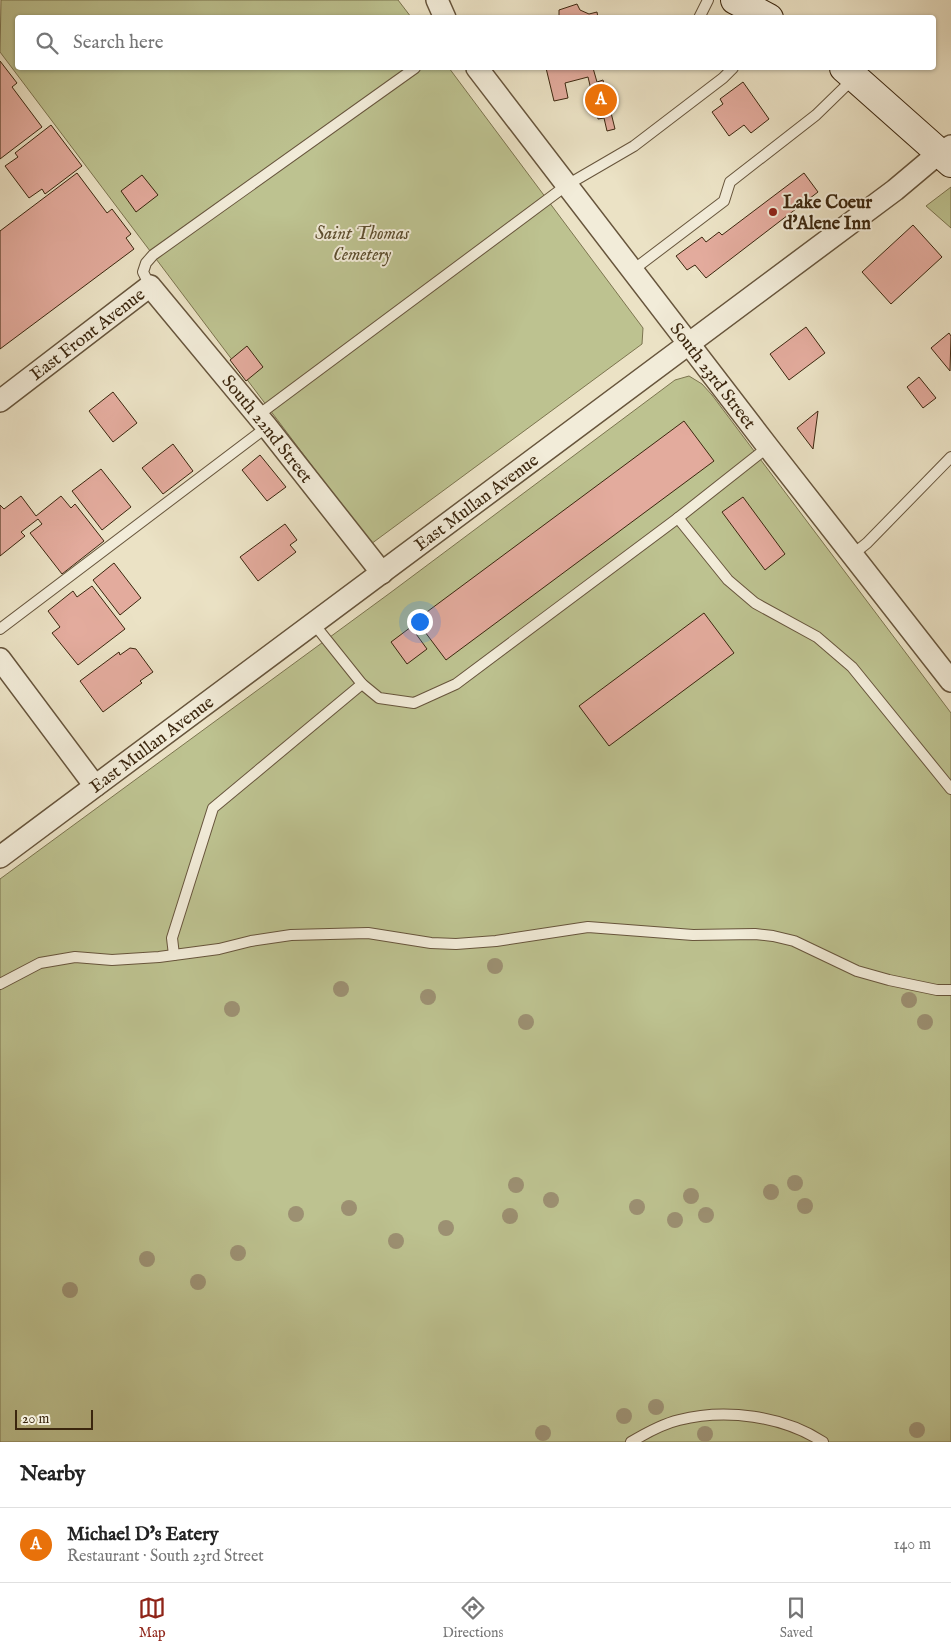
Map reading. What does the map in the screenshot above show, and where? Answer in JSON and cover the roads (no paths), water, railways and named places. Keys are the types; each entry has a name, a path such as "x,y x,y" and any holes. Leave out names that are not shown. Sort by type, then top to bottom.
{"street":[{"path":"437,0 444,15"},
{"path":"735,0 765,15"},
{"name":"South 23rd Street","path":"479,70 768,447 951,681"},
{"path":"850,72 947,154"},
{"name":"East Mullan Avenue","path":"0,857 899,187 947,154"},
{"name":"East Front Avenue","path":"0,401 150,286"},
{"name":"South 22nd Street","path":"150,286 262,422 382,573"},
{"path":"0,659 95,786"}],"lane":[{"path":"700,15 708,0"},
{"path":"150,286 143,272 146,263 153,255 412,70"},
{"path":"0,629 567,185 634,146 731,70"},
{"path":"633,270 724,201 730,182 816,115 850,72"},
{"path":"314,624 362,684 379,698 414,703 456,684 678,518 768,447"},
{"path":"852,555 951,457"},
{"path":"678,518 728,580 755,603 818,637 852,668 951,789"},
{"path":"174,955 172,938 213,808 362,684"},
{"path":"0,984 40,963 75,957 136,959 219,949 251,941 291,935 368,933 431,943 456,944 506,940 588,927 693,935 755,934 794,941 857,971 937,990 951,990"},
{"path":"631,1442 663,1425 680,1420 734,1414 786,1424 823,1442"}],"place":[{"name":"Michael D's Eatery","path":"601,100"},
{"name":"Lake Coeur d'Alene Inn","path":"773,212"}],"park label":[{"name":"Saint Thomas Cemetery","path":"362,243"}]}
